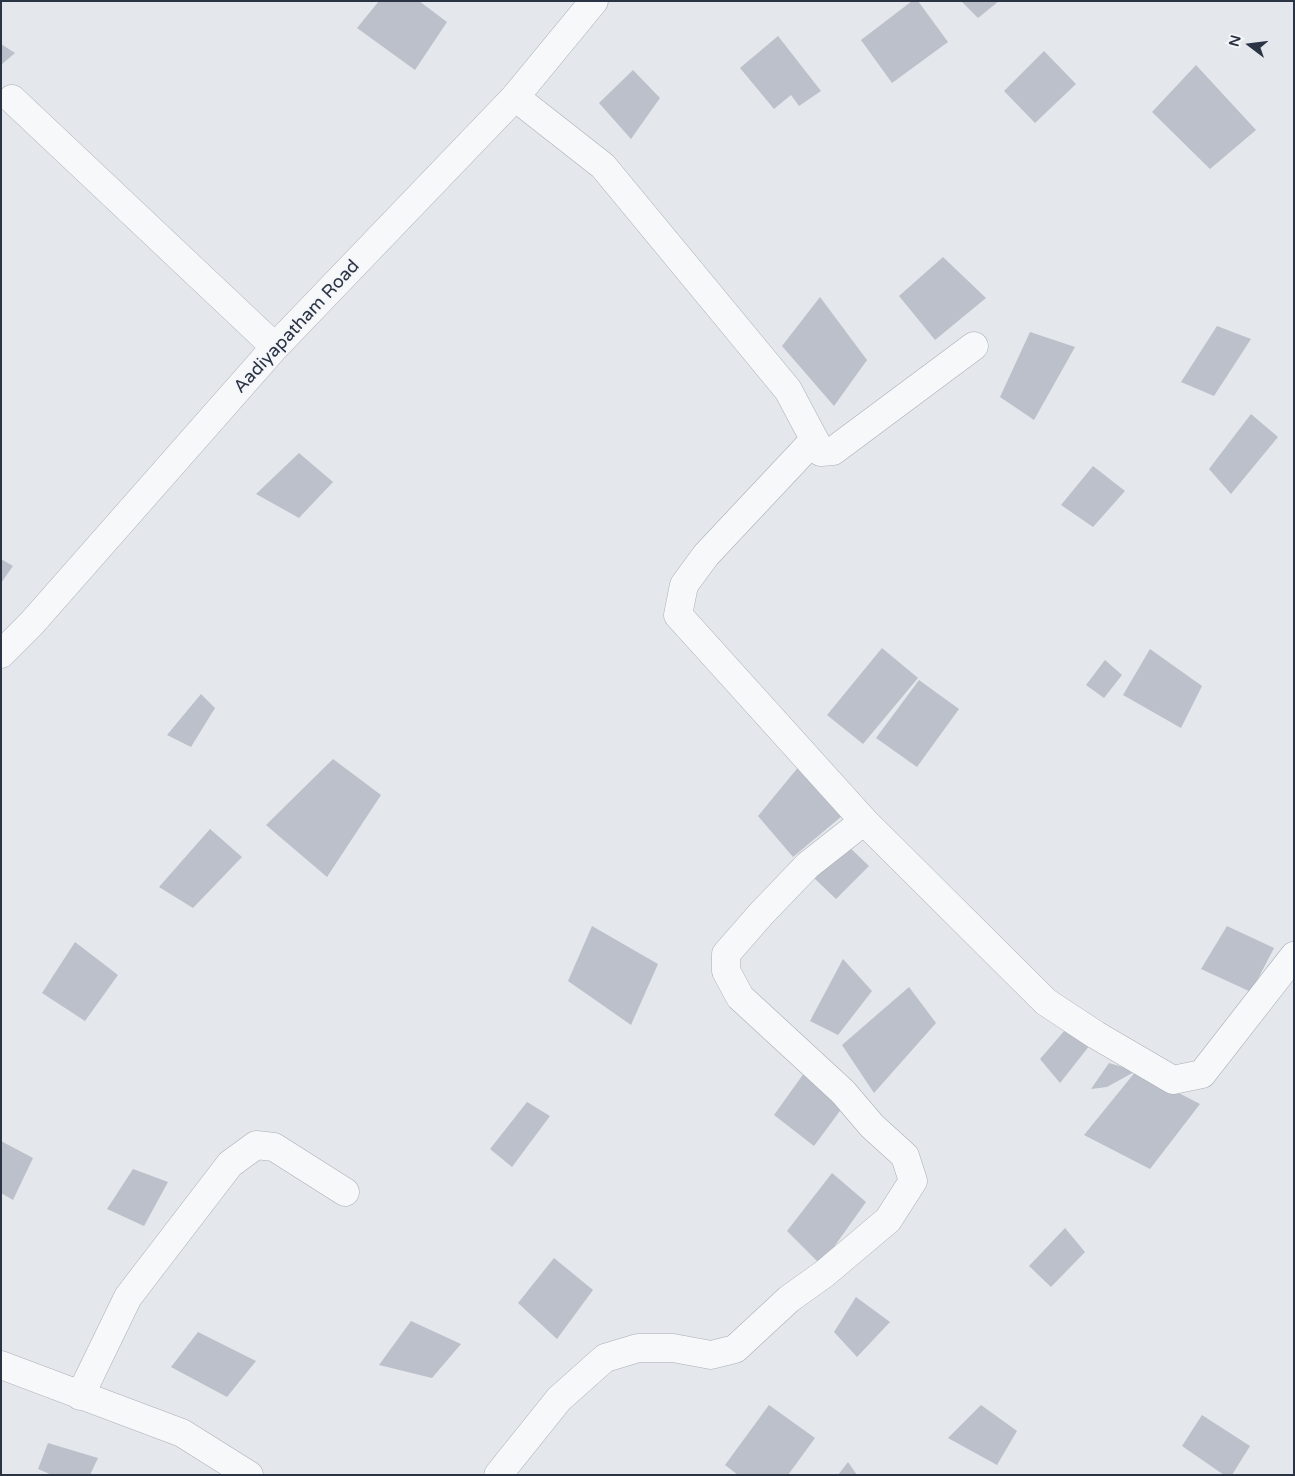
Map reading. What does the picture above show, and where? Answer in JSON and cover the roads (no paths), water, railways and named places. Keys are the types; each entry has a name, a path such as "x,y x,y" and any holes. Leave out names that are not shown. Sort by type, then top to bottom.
{"street":[{"name":"Aadiyapatham Road","path":"1,654 32,623 275,347 515,97 594,1"},
{"path":"515,97 603,166 788,390 821,452 833,451 974,346"},
{"path":"12,99 275,347"},
{"path":"814,440 706,555 684,585 678,615 864,821 1046,1002 1173,1080 1202,1074 1294,956"},
{"path":"498,1475 559,1399 605,1358 638,1348 673,1348 711,1355 735,1349 789,1299 824,1274 888,1220 913,1180 905,1156 872,1126 843,1092 740,997 726,971 726,954 761,914 808,865 864,821"},
{"path":"80,1396 128,1297 230,1164 256,1145 274,1147 345,1192"},
{"path":"1,1365 182,1433 249,1475"}]}
